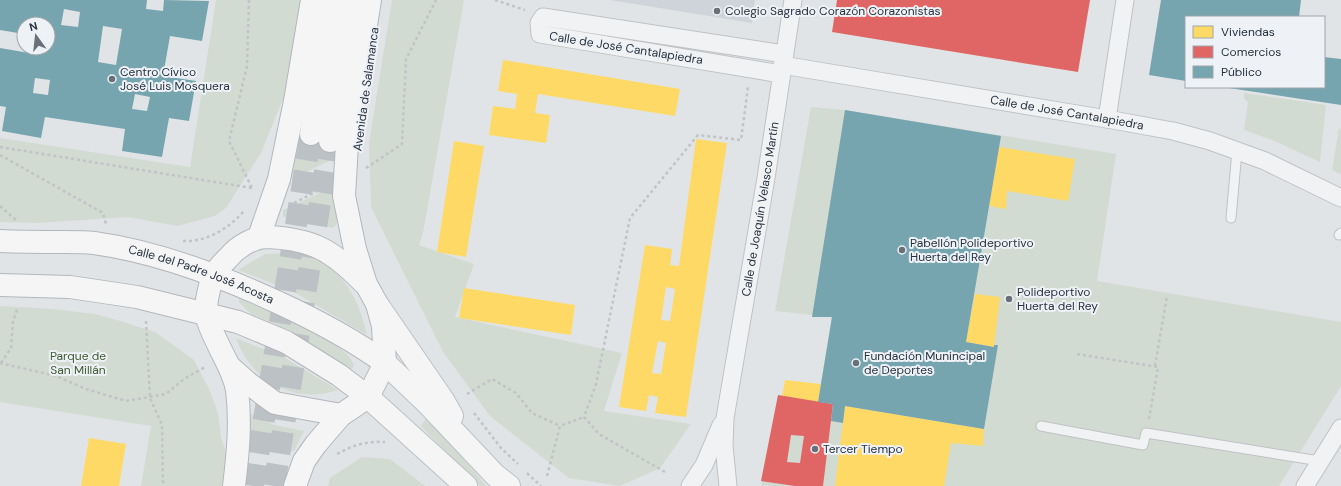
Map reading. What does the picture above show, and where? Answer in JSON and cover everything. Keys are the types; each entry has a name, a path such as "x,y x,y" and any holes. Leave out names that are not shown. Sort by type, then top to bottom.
{"main road":[{"path":"259,237 261,203 279,178 295,101 312,0"},
{"path":"331,0 320,137 352,0"},
{"path":"370,0 347,144 354,174 344,196 355,249 366,284 377,304 443,400 469,447 495,475 509,486"},
{"path":"234,486 240,440 237,389 230,368 216,341 206,313 208,294 214,274 234,251 259,237 302,240 327,251 345,263 366,284"},
{"name":"Calle del Padre José Acosta","path":"0,241 93,243 157,256 214,274 328,326 356,342 385,363 426,402 469,447"},
{"path":"0,285 70,287 137,297 238,322 286,342 339,375 368,397 466,486"},
{"path":"295,486 304,461 340,415 368,397 385,363 383,326 377,304"},
{"path":"230,368 275,403 340,415"}],"street":[{"name":"Calle de Joaquín Velasco Martín","path":"728,486 724,446 725,418 766,178 782,64 793,0"},
{"path":"1107,119 1125,0"},
{"name":"Calle de José Cantalapiedra","path":"782,64 750,69 540,34 539,23 543,17 782,64 1107,119 1180,133 1210,141 1265,161 1341,198"},
{"name":"Calle de Joaquín Velasco Martín","path":"690,486 704,465 725,418"},
{"path":"1305,486 1341,428"}],"lane":[{"path":"1231,218 1237,151"},
{"path":"1041,426 1143,445 1146,432 1320,461"}],"path":[{"path":"0,147 252,188 229,141 247,66 249,0"},
{"path":"180,240 194,241 217,233 261,203 292,204 354,174 402,144 406,58 436,0"},
{"path":"495,0 543,17"},
{"path":"467,394 492,379 516,393 532,413 560,426 584,417 596,384 630,218 698,135 741,140 750,69"},
{"path":"0,154 103,213 107,229"},
{"path":"0,206 18,221"},
{"path":"1146,432 1158,367 1155,366 1167,296"},
{"path":"19,305 14,321 11,348 1,363 56,376 86,389 126,401 166,394 184,379 206,366"},
{"path":"146,320 150,398 162,425 163,486"},
{"path":"1077,354 1155,366"},
{"path":"472,411 501,448 541,486"},
{"path":"584,417 599,434 665,472"},
{"path":"547,476 560,426"},
{"path":"332,457 352,446 372,442 386,443"}],"shaded area":[{"name":"Colegio Sagrado Corazón Corazonistas","path":"610,0 755,0 752,23"}],"green space":[{"path":"216,0 301,0 285,94 261,153 226,208 215,216 177,226 128,217 37,223 0,222 0,138 190,167"},
{"path":"392,0 464,0 423,233 419,245 474,264 455,317 622,353 604,411 691,424 660,468 620,486 569,478 490,416 443,352 371,207 369,143"},
{"path":"1244,93 1326,105 1320,162 1272,140 1244,130 1248,102 1244,99"},
{"name":"Polideportivo Huerta del Rey","path":"811,107 845,110 1116,154 1097,281 1341,322 1341,386 1279,486 761,486 778,395 818,402 831,321 831,317 775,311"},
{"path":"1339,128 1341,130 1341,174 1332,170"},
{"path":"293,150 335,158 288,181"},
{"path":"335,186 338,220 336,225 332,228 307,220 283,217 283,210"},
{"path":"286,253 316,259 330,267 338,275 346,284 357,303 367,335 294,292 238,270 265,254"},
{"path":"239,297 303,326 337,346 348,355 354,365 352,369 273,323 251,314 239,302"},
{"name":"Parque de San Millán","path":"0,306 53,309 95,314 117,320 155,332 194,360 209,389 218,413 221,437 228,459 224,486 141,486 151,426 0,402"},
{"path":"236,338 285,358 338,390 321,394 305,394 276,386 263,377 252,366 243,353"},
{"path":"251,414 275,425 304,431 294,451 244,453"},
{"path":"427,417 438,428 486,486 480,486 421,426"},
{"path":"362,457 390,459 425,486 328,486 330,478"},
{"path":"288,468 284,485 240,477 242,469"}],"building: Viviendas":[{"path":"503,60 680,89 675,116 538,94 535,113 550,115 546,143 489,135 493,106 515,109 517,94 498,91"},
{"path":"696,139 727,143 686,417 655,413 658,397 649,395 646,411 619,407 645,245 672,249 670,265 679,266","holes":["666,287 675,289 670,321 661,320","658,341 666,343 661,374 652,373"]},
{"path":"454,141 484,146 466,257 437,252"},
{"path":"999,147 1075,159 1068,201 1007,191 1006,209 989,206"},
{"path":"464,288 575,305 571,335 459,318"},
{"path":"975,294 1000,297 994,347 966,342"},
{"path":"785,380 821,384 818,402 782,396"},
{"path":"845,406 984,429 983,446 951,443 944,486 835,486"},
{"path":"89,438 126,444 119,486 81,486"}],"building: Comercios":[{"path":"837,0 1090,0 1078,72 832,32"},
{"name":"Tercer Tiempo","path":"778,395 833,404 823,486 795,486 761,481","holes":["791,435 804,436 800,463 787,462"]}],"building: Público":[{"name":"Centro Cívico José Luis Mosquera","path":"0,0 147,0 146,9 163,11 164,0 209,1 202,41 170,36 163,76 196,81 189,121 169,118 162,157 122,151 125,129 45,117 41,138 2,131 6,107 0,106 0,48 16,51 16,56 56,56 56,16 16,16 16,33 0,30","holes":["64,9 80,12 78,27 61,25","103,26 122,29 116,65 98,62","35,78 50,80 48,95 33,93","135,94 150,97 147,111 132,109"]},
{"path":"1161,0 1301,0 1299,16 1185,16 1185,81 1149,75"},
{"path":"1325,57 1341,59 1341,105 1229,88 1325,88"},
{"name":"Pabellón Polideportivo Huerta del Rey","path":"845,110 1001,136 966,342 994,347 994,345 998,345 984,429 845,406 843,423 831,421 833,404 818,402 832,317 812,317"}],"tunnel":[{"path":"253,486 311,134"},
{"path":"274,486 330,141"}],"place":[{"name":"Colegio Sagrado Corazón Corazonistas","path":"717,11"},
{"name":"Centro Cívico José Luis Mosquera","path":"112,79"},
{"name":"Pabellón Polideportivo Huerta del Rey","path":"902,250"},
{"name":"Polideportivo Huerta del Rey","path":"1009,299"},
{"name":"Fundación Munincipal de Deportes","path":"856,363"},
{"name":"Tercer Tiempo","path":"815,449"}]}
